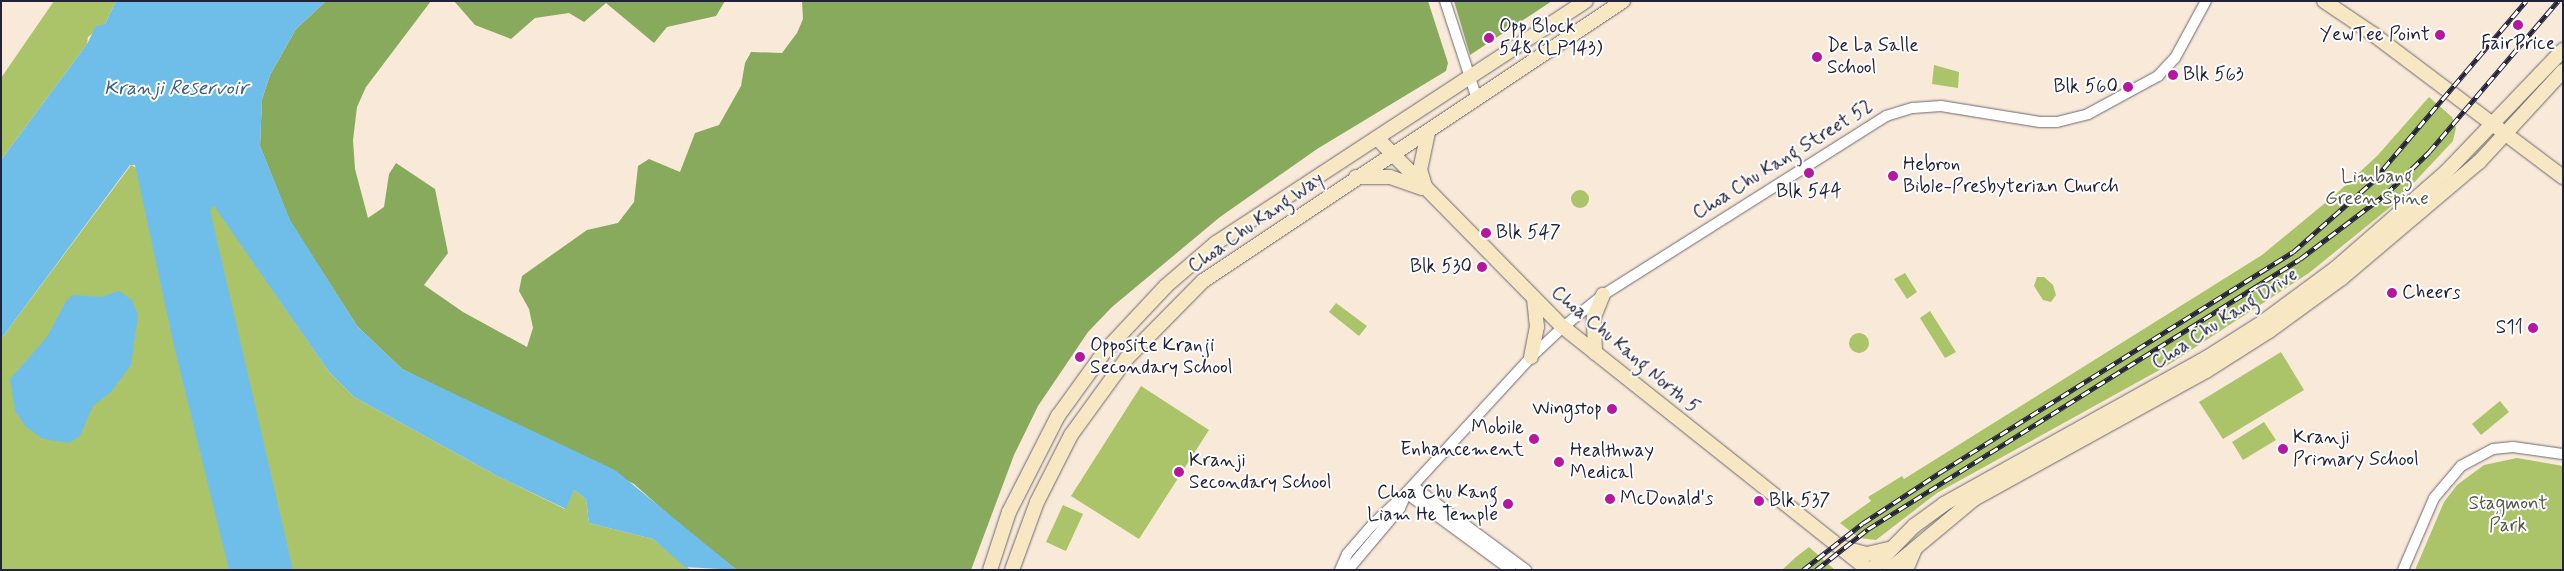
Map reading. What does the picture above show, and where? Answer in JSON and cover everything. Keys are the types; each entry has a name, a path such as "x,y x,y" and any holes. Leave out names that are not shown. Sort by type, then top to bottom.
{"main road":[{"name":"Choa Chu Kang Way","path":"990,570 1009,512 1037,454 1082,381 1135,317 1216,243 1586,1"},
{"name":"Choa Chu Kang Way","path":"1012,570 1054,465 1071,434 1127,358 1203,281 1354,177 1428,133 1623,1"},
{"path":"2324,1 2385,43 2493,127 2563,177"},
{"name":"Choa Chu Kang Drive","path":"1870,570 1889,548 1944,504 2205,359 2263,322 2336,268 2398,216 2493,127 2563,50"},
{"name":"Choa Chu Kang Drive","path":"1889,570 1974,499 2206,371 2269,331 2370,256 2505,136 2563,71"},
{"path":"1426,189 1420,170 1428,133"},
{"name":"Choa Chu Kang North 5","path":"1377,138 1563,327 1838,547 1870,570"},
{"path":"1354,177 1390,177 1426,189"},
{"path":"1595,353 1594,317 1603,295"},
{"path":"1531,357 1537,327 1534,298"},
{"path":"1906,570 1918,544"},
{"path":"1838,547 1867,554 1889,548"},
{"path":"1838,547 1848,570"}],"street":[{"path":"1445,1 1469,78 1478,99"},
{"name":"Choa Chu Kang Street 52","path":"1409,490 1531,357 1563,327 1603,295 1886,116 1913,108 1940,106 2040,122 2057,122 2088,114 2158,76 2175,58 2206,1"},
{"path":"2403,570 2434,498 2461,466 2493,449 2513,447 2563,454"},
{"path":"1340,570 1347,554 1373,524 1409,490"},
{"path":"1348,570 1400,508 1409,490"},
{"path":"1409,490 1511,570"},
{"path":"1409,490 1526,570"}],"green space":[{"path":"54,1 116,1 105,24 88,37 87,44 1,160 1,78"},
{"path":"326,1 431,1 366,87 357,107 353,140 355,169 368,218 384,207 389,174 396,163 435,189 448,253 424,285 463,312 527,347 533,328 529,309 519,291 522,276 587,230 618,223 634,202 638,166 649,159 680,172 695,133 719,125 741,86 745,63 751,52 782,53 797,33 803,19 802,1 1428,1 1448,63 1446,71 1317,149 1220,217 1112,307 1088,332 1038,406 1014,455 971,570 737,570 688,532 634,484 402,369 357,326 290,221 260,146 262,99 270,75 296,29"},
{"path":"454,1 725,1 716,16 667,27 654,43 606,3 584,22 569,13 535,18 511,39 475,25"},
{"path":"1454,1 1552,1 1470,55"},
{"path":"1934,65 1959,72 1958,88 1932,84"},
{"name":"Limbang Green Spine","path":"2429,97 2452,117 2456,128 2453,141 2394,204 2309,273 2165,367 1937,493 1876,540 1859,538 1840,523 1871,501 1868,497 1902,476 1904,479 2262,255 2336,194 2378,155"},
{"path":"131,165 215,206 329,372 354,397 499,477 565,509 574,490 586,499 589,523 653,539 691,570 1,570 1,339"},
{"path":"1580,190 1588,195 1589,199 1584,207 1580,208 1572,203 1571,199 1576,191"},
{"path":"1905,273 1917,292 1907,299 1894,279"},
{"path":"2037,277 2044,277 2053,285 2056,295 2051,302 2043,300 2034,286"},
{"path":"1336,303 1367,326 1359,336 1329,312"},
{"path":"1930,311 1956,352 1945,358 1920,318"},
{"path":"1859,333 1866,336 1869,343 1866,350 1859,353 1852,350 1849,343 1852,336"},
{"path":"2281,352 2304,390 2223,439 2199,402"},
{"path":"1141,386 1209,430 1139,539 1071,496"},
{"path":"2500,401 2509,412 2481,435 2472,424"},
{"path":"2264,422 2276,440 2243,460 2232,442"},
{"name":"Stagmont Park","path":"2517,458 2563,466 2563,570 2415,570 2444,502 2457,485 2484,465"},
{"path":"1063,505 1083,514 1066,551 1046,542"},
{"path":"1809,547 1835,570 1782,570 1796,557"}],"water":[{"name":"Kranji Reservoir","path":"116,1 326,1 296,29 270,75 262,99 260,146 290,220 357,326 402,369 615,470 737,570 685,567 653,539 589,523 586,499 574,490 566,509 499,477 354,397 329,372 214,206 210,210 293,570 229,570 174,346 135,165 130,165 1,339 1,160 87,44 96,26 105,24"},
{"path":"119,291 132,300 138,315 131,365 111,392 93,406 80,436 69,443 43,439 26,427 15,411 10,379 47,337 66,301 73,295 101,297"}],"railway":[{"path":"1803,570 1863,523 1939,473 2293,252 2372,182 2526,1"},
{"path":"1816,570 1868,529 2300,259 2386,194 2429,152 2558,1"}],"place":[{"name":"FairPrice","path":"2518,25"},
{"name":"YewTee Point","path":"2440,35"},
{"name":"Opp Block 548 (LP143)","path":"1489,38"},
{"name":"De La Salle School","path":"1817,57"},
{"name":"Blk 563","path":"2173,75"},
{"name":"Blk 560","path":"2128,87"},
{"name":"Blk 544","path":"1809,173"},
{"name":"Hebron Bible-Presbyterian Church","path":"1893,176"},
{"name":"Blk 547","path":"1486,233"},
{"name":"Blk 530","path":"1482,267"},
{"name":"Cheers","path":"2392,293"},
{"name":"S11","path":"2533,328"},
{"name":"Opposite Kranji Secondary School","path":"1080,357"},
{"name":"Wingstop","path":"1612,409"},
{"name":"Mobile Enhancement","path":"1534,439"},
{"name":"Kranji Primary School","path":"2283,449"},
{"name":"Healthway Medical","path":"1559,462"},
{"name":"Kranji Secondary School","path":"1179,472"},
{"name":"McDonald's","path":"1610,499"},
{"name":"Blk 537","path":"1759,501"},
{"name":"Choa Chu Kang Liam He Temple","path":"1508,504"}]}
